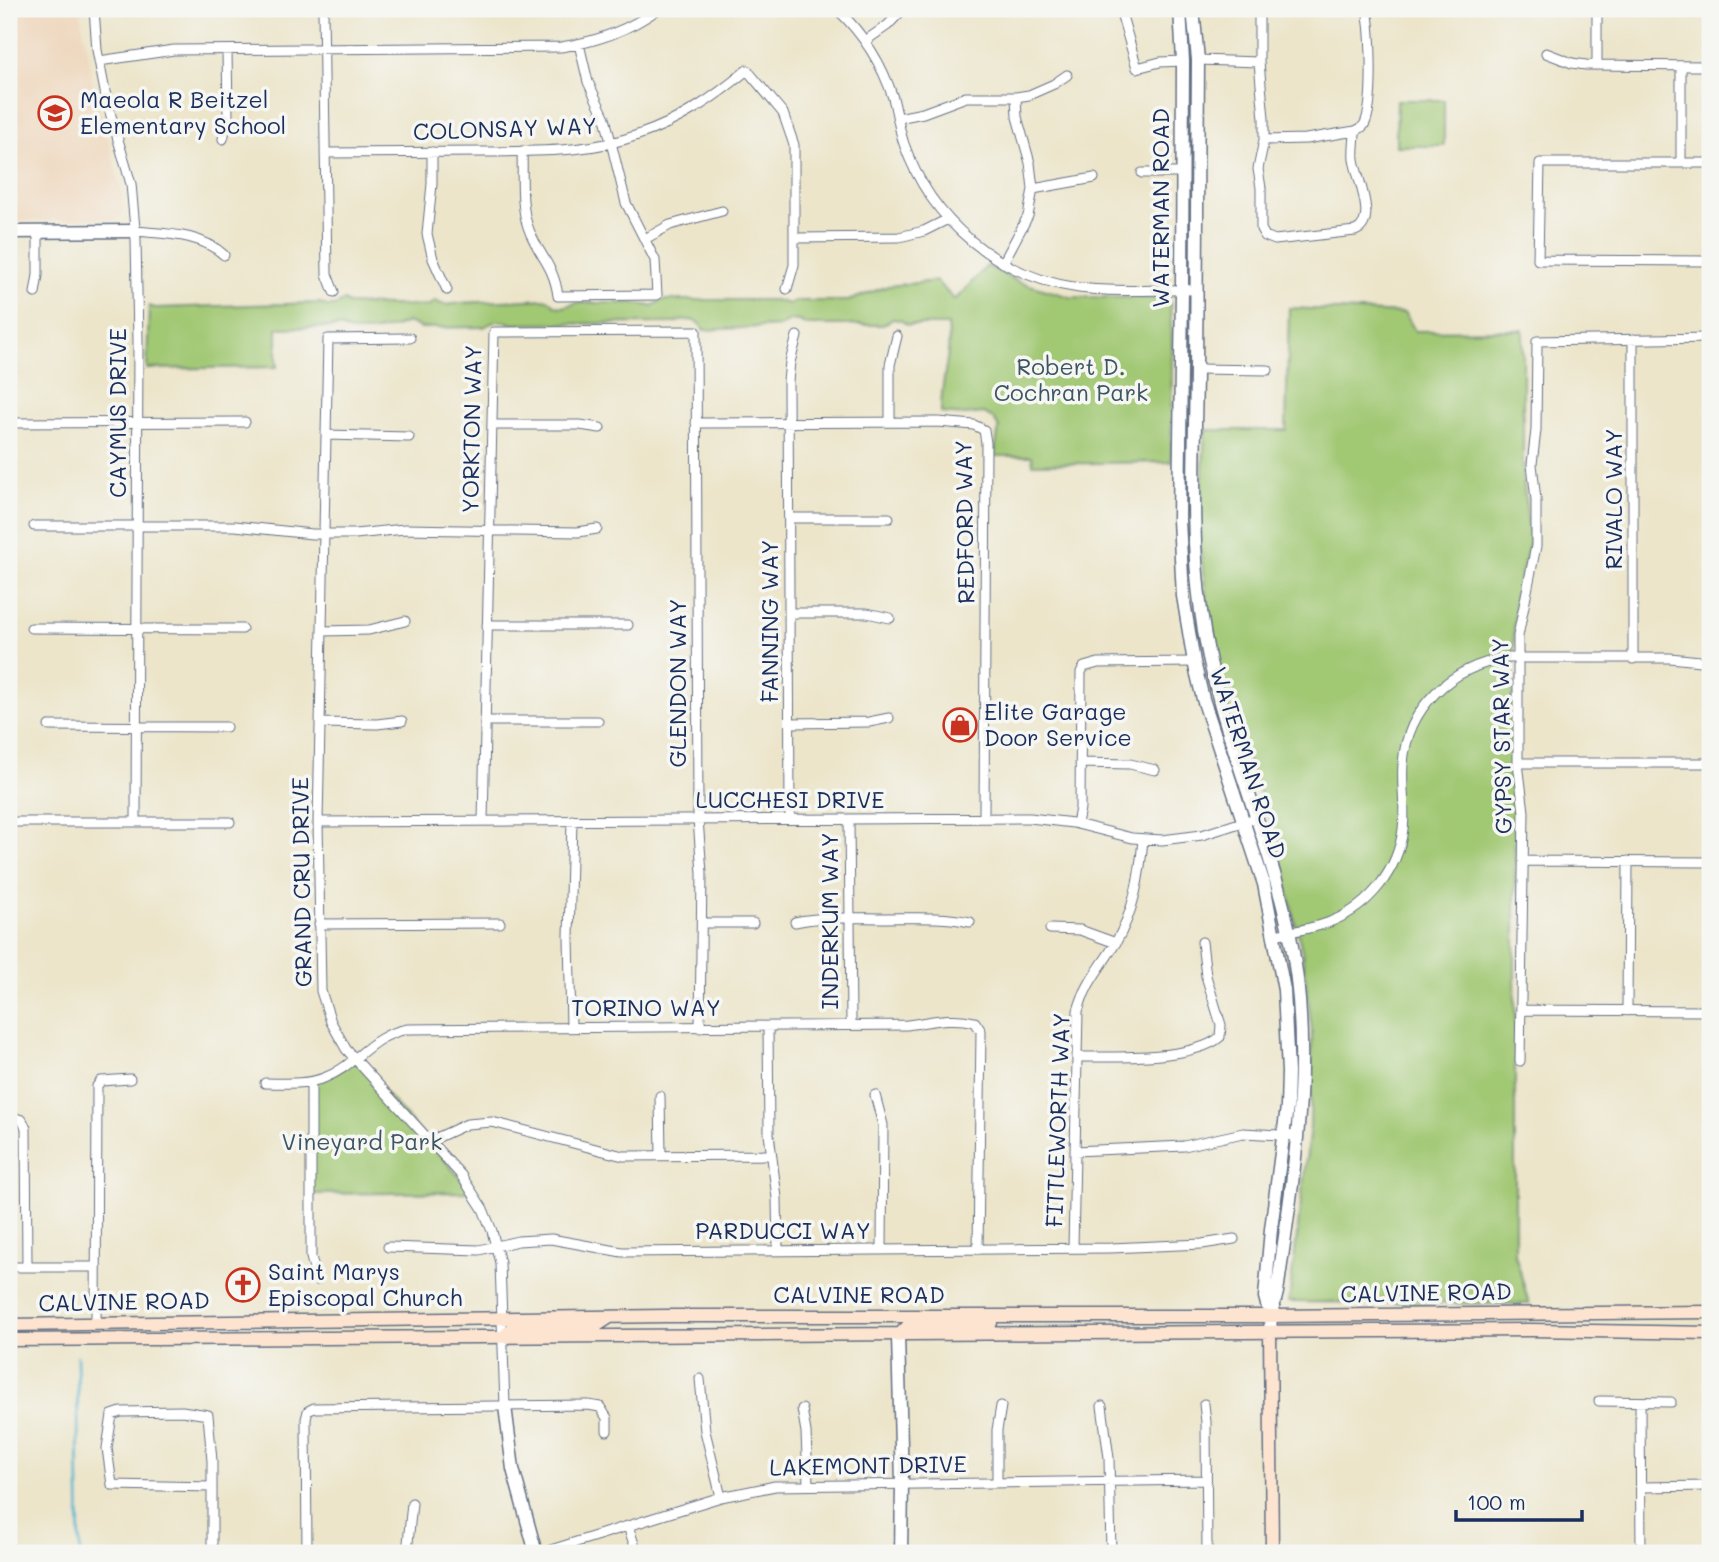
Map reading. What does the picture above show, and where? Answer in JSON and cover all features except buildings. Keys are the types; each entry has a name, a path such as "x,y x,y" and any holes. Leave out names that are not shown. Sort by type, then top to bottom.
{"main road":[{"name":"CALVINE ROAD","path":"9,1325 610,1317 1710,1312"},
{"path":"898,1336 908,1326 989,1324 1015,1316"},
{"path":"503,1337 513,1328 593,1328 610,1317"},
{"path":"388,1337 410,1329 494,1329 503,1318"},
{"path":"62,1339 74,1332 134,1331 142,1323"},
{"name":"CALVINE ROAD","path":"9,1340 1532,1330 1710,1333"},
{"name":"WATERMAN ROAD","path":"1270,1332 1272,1553"}],"street":[{"name":"CAYMUS DRIVE","path":"94,9 99,61 107,102 131,184 135,231 138,423 136,822"},
{"path":"323,9 327,274 334,292"},
{"path":"99,61 174,50 544,47 579,44 614,34 658,9"},
{"path":"837,9 865,41 887,81 904,142 917,174 948,219 982,249 1003,263 1037,278 1081,288 1189,290"},
{"path":"865,41 888,25 903,9"},
{"path":"1120,9 1138,68 1160,62 1183,61"},
{"name":"WATERMAN ROAD","path":"1181,9 1181,173 1196,369 1194,518 1200,610 1214,687 1257,817 1289,932 1300,1013 1302,1087 1298,1136 1277,1292 1270,1316"},
{"name":"WATERMAN ROAD","path":"1187,9 1191,50 1198,60"},
{"name":"WATERMAN ROAD","path":"1193,9 1198,60 1181,557 1183,596 1194,662 1213,734 1264,884 1284,990 1288,1084 1265,1297 1270,1316 1270,1332"},
{"path":"1259,9 1264,140 1258,169 1261,229 1265,236 1275,240 1361,228 1366,210 1354,160 1355,131"},
{"path":"1264,140 1306,139 1355,131 1363,127 1369,101 1371,30 1367,9"},
{"path":"1597,9 1597,65"},
{"path":"522,151 524,208 528,228 554,274 558,296 657,295 654,260 626,203 603,111 584,69 579,44"},
{"path":"223,139 228,117 228,50"},
{"path":"1546,53 1572,63 1597,65 1710,66"},
{"path":"1198,60 1259,62"},
{"path":"1681,66 1681,163"},
{"name":"COLONSAY WAY","path":"324,153 522,151 577,149 611,143 660,127 683,116 722,91 747,69 783,113 792,134 795,238"},
{"path":"898,118 923,113 966,97 1016,97 1041,91 1067,75"},
{"path":"1003,263 1028,216 1033,189 1016,97"},
{"path":"432,152 427,234 433,258 447,290"},
{"path":"1710,163 1540,163 1538,260 1710,261"},
{"path":"1142,173 1181,173"},
{"path":"1033,189 1094,178"},
{"path":"645,239 670,225 722,211"},
{"path":"787,289 794,265 795,238 899,237 924,231 948,219"},
{"path":"9,232 135,231 199,239 216,247 224,255"},
{"path":"35,293 38,275 38,232"},
{"name":"YORKTON WAY","path":"483,821 494,332 696,331 696,423"},
{"name":"FANNING WAY","path":"790,819 789,422 790,362 797,336"},
{"path":"890,422 890,365 897,336"},
{"name":"GRAND CRU DRIVE","path":"411,338 328,339 318,822 320,979 325,1007 337,1035 354,1058 473,1192 483,1209 497,1247 503,1283 505,1406"},
{"path":"1633,339 1710,338"},
{"name":"GYPSY STAR WAY","path":"1520,1060 1524,812 1518,763 1518,658 1520,622 1535,546 1536,511 1532,464 1536,430 1537,341 1633,339"},
{"name":"RIVALO WAY","path":"1633,339 1633,659"},
{"path":"1196,369 1268,370"},
{"path":"9,423 245,422"},
{"name":"REDFORD WAY","path":"696,423 890,422 974,425 984,430 984,818"},
{"name":"GLENDON WAY","path":"696,423 698,820 702,873 700,1028"},
{"path":"492,425 580,425 600,428"},
{"path":"326,435 408,437"},
{"path":"789,518 889,518"},
{"path":"34,526 235,526 288,533 323,534 405,528 579,532 597,529"},
{"path":"789,613 867,613 890,618"},
{"path":"322,631 369,630 405,621"},
{"path":"487,625 628,625"},
{"path":"31,628 242,629"},
{"path":"1274,934 1316,927 1346,915 1370,897 1388,874 1396,858 1403,830 1404,752 1409,734 1426,704 1442,686 1466,670 1494,660 1518,658 1670,659 1710,662"},
{"path":"1077,824 1080,808 1079,677 1084,667 1098,663 1194,662"},
{"path":"790,723 869,722 889,718"},
{"path":"320,723 377,724 402,721"},
{"path":"485,722 598,721"},
{"path":"49,726 226,727"},
{"path":"1080,763 1130,764 1155,769"},
{"path":"1518,763 1710,763"},
{"name":"LUCCHESI DRIVE","path":"318,822 1030,818 1077,824 1115,835 1143,839 1192,837 1257,817"},
{"name":"INDERKUM WAY","path":"849,818 851,1023"},
{"path":"571,1027 569,937 572,820"},
{"path":"9,822 230,822"},
{"name":"FITTLEWORTH WAY","path":"1073,1248 1077,1022 1081,999 1127,920 1137,889 1143,839"},
{"path":"1523,861 1710,862"},
{"path":"1627,1011 1628,861"},
{"path":"795,922 849,918 953,918 971,922"},
{"path":"319,924 500,923"},
{"path":"702,923 753,923"},
{"path":"1050,929 1080,930 1116,943"},
{"path":"1077,1057 1175,1053 1213,1043 1220,1037 1221,1025 1206,976 1202,942"},
{"path":"1521,1010 1710,1011"},
{"name":"TORINO WAY","path":"265,1083 311,1082 336,1072 376,1040 408,1029 700,1028 851,1023 907,1025 953,1020 975,1022 981,1031 978,1249"},
{"path":"768,1026 771,1154 779,1224 778,1250"},
{"path":"96,1324 97,1086 101,1082 130,1079"},
{"path":"311,1082 311,1256 317,1280"},
{"path":"875,1095 883,1125 882,1249"},
{"path":"660,1096 661,1156"},
{"path":"9,1116 22,1120 26,1128 27,1267"},
{"path":"430,1141 467,1124 492,1122 610,1154 771,1154"},
{"path":"1075,1151 1184,1146 1243,1133 1298,1136"},
{"name":"PARDUCCI WAY","path":"388,1247 479,1250 519,1241 551,1239 611,1251 978,1249 1202,1244 1234,1239"},
{"path":"9,1267 96,1267"},
{"path":"898,1336 901,1553"},
{"path":"700,1379 705,1431 721,1497"},
{"path":"1599,1401 1671,1402"},
{"path":"1640,1402 1641,1553"},
{"path":"1203,1404 1206,1422 1207,1553"},
{"path":"306,1553 306,1419 308,1411 314,1408 587,1405 600,1408 607,1418 607,1431"},
{"path":"505,1406 513,1469 539,1553"},
{"path":"997,1483 1000,1406"},
{"path":"1102,1406 1110,1480 1111,1553"},
{"path":"803,1409 808,1484"},
{"path":"212,1488 112,1485 107,1448 112,1415 121,1412 182,1411 208,1415 212,1488 212,1553"},
{"name":"LAKEMONT DRIVE","path":"539,1553 721,1497 775,1486 1206,1480"},
{"path":"1641,1487 1710,1486"},
{"path":"407,1553 412,1503"},
{"path":"628,1526 636,1553"}],"shaded area":[{"name":"Maeola R Beitzel Elementary School","path":"9,9 80,9 96,102 105,124 124,203 123,214 117,219 9,221"}],"green space":[{"path":"1397,100 1444,100 1444,146 1396,146"},
{"name":"Robert D. Cochran Park","path":"987,266 1019,282 1070,297 1165,298 1170,302 1171,462 1033,464 1032,456 994,456 999,428 994,419 984,413 941,413 948,325 908,325 892,319 883,325 806,325 793,321 781,326 704,330 698,323 686,320 673,323 513,324 498,321 484,327 421,328 408,322 392,328 365,332 340,327 277,328 277,367 147,369 149,306 155,308 320,303 332,306 344,301 348,304 428,306 435,301 447,305 548,299 556,306 563,307 576,303 632,303 652,306 662,300 775,300 789,304 797,301 848,301 888,286 936,281 955,300"},
{"path":"1289,308 1405,313 1415,331 1523,330 1523,478 1530,542 1515,596 1511,778 1515,805 1515,1254 1529,1304 1289,1302 1310,1127 1312,1031 1302,951 1274,831 1217,680 1199,540 1205,430 1286,430"},
{"name":"Vineyard Park","path":"354,1058 473,1192 311,1194 311,1082"}],"waterway":[{"path":"77,1356 80,1553"}],"place":[{"name":"Maeola R Beitzel Elementary School","path":"55,113"},
{"name":"Elite Garage Door Service","path":"960,725"},
{"name":"Saint Marys Episcopal Church","path":"243,1285"}]}
